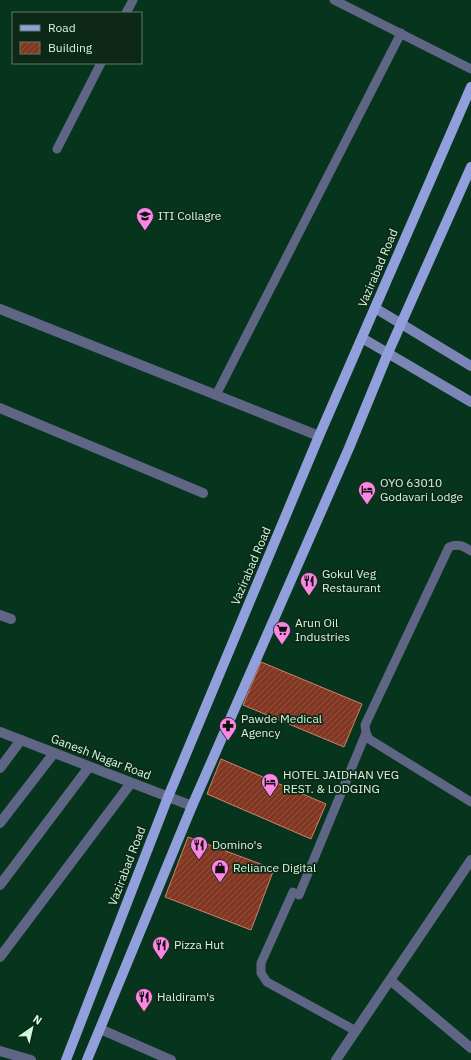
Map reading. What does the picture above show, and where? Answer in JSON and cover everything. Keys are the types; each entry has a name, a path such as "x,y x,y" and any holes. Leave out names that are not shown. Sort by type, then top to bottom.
{"main road":[{"name":"Vazirabad Road","path":"66,1060 168,797 319,436 471,87"},
{"path":"88,1060 192,806 350,448 388,353 471,167"},
{"path":"375,308 471,366"},
{"path":"362,338 471,402"}],"street":[{"path":"0,308 319,436"},
{"path":"0,408 202,493"},
{"path":"0,615 11,619"},
{"name":"Ganesh Nagar Road","path":"0,732 192,806"},
{"path":"0,768 21,740"},
{"path":"0,823 54,753"},
{"path":"0,885 89,767"},
{"path":"0,957 131,783"},
{"path":"336,1060 471,860"},
{"path":"390,980 471,1048"},
{"path":"100,1029 171,1060"},
{"path":"0,1051 31,1060"}],"lane":[{"path":"127,12 133,0"},
{"path":"334,0 471,69"},
{"path":"216,395 400,33"},
{"path":"57,149 100,64"},
{"path":"356,1031 267,982 261,973 261,963 296,894 366,733 366,725 449,547 455,544 461,545 471,551"},
{"path":"366,733 369,739 471,802"}],"building":[{"path":"261,662 362,704 344,747 243,705"},
{"path":"221,759 326,804 311,839 207,794"},
{"name":"Reliance Digital","path":"188,837 274,869 251,930 165,897"}],"place":[{"name":"ITI Collagre","path":"145,231"},
{"name":"OYO 63010 Godavari Lodge","path":"367,505"},
{"name":"Gokul Veg Restaurant","path":"309,596"},
{"name":"Arun Oil Industries","path":"282,645"},
{"name":"Pawde Medical Agency","path":"228,741"},
{"name":"HOTEL JAIDHAN VEG REST. & LODGING","path":"270,797"},
{"name":"Domino's","path":"199,860"},
{"name":"Reliance Digital","path":"220,883"},
{"name":"Pizza Hut","path":"161,960"},
{"name":"Haldiram's","path":"144,1012"}]}
